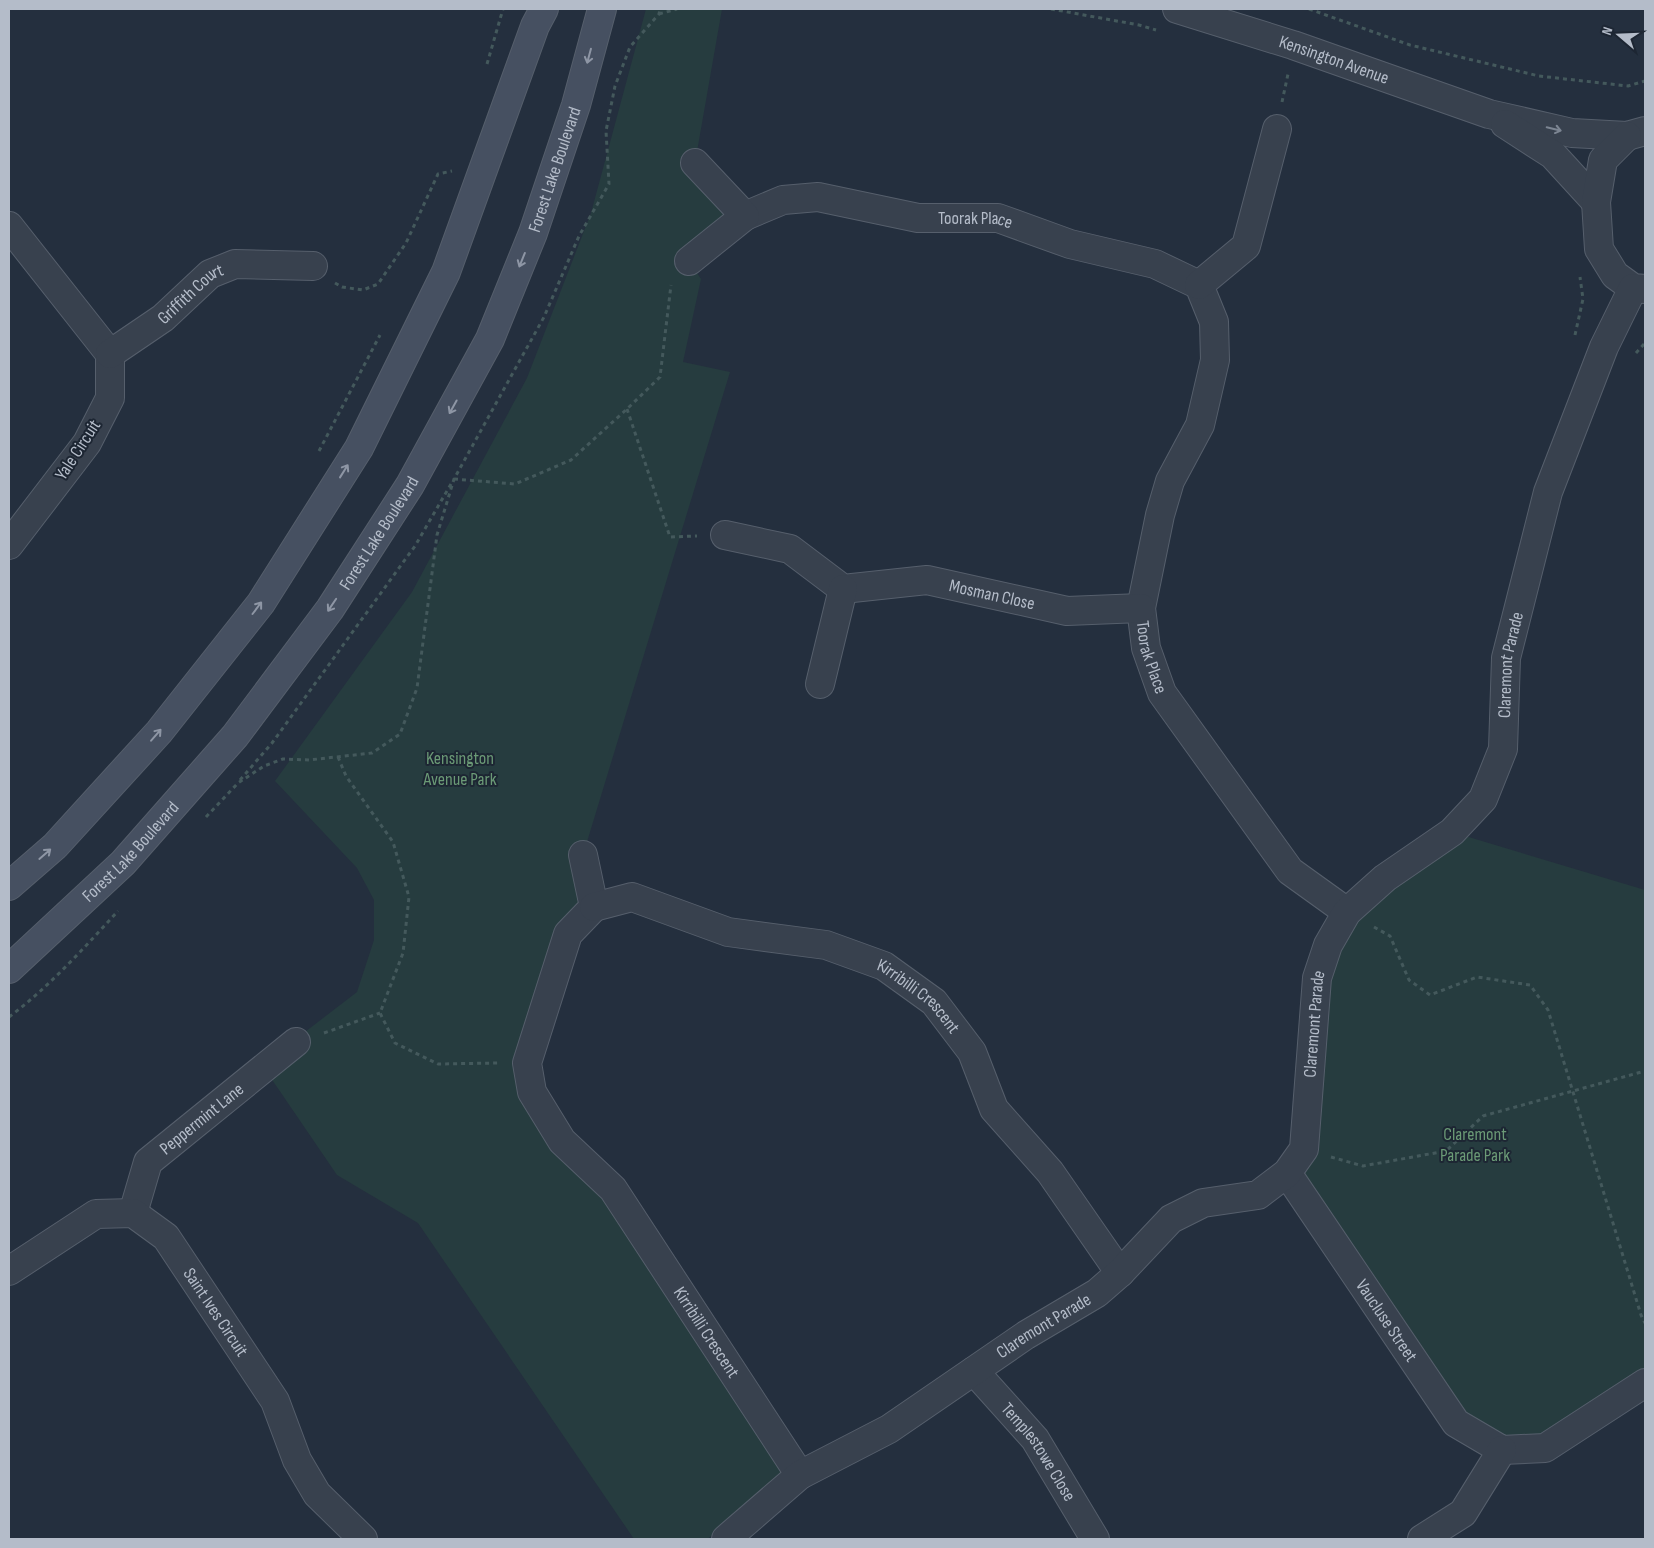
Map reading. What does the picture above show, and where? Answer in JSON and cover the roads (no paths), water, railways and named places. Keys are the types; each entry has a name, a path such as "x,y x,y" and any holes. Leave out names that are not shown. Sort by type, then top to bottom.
{"main road":[{"path":"9,886 54,846 165,725 260,603 358,448 446,272 535,26 544,9"},
{"name":"Forest Lake Boulevard","path":"9,969 123,863 235,736 330,609 410,485 490,339 533,233 576,105 602,9"}],"street":[{"name":"Kensington Avenue","path":"1177,9 1293,45 1489,114 1572,133 1636,134"},
{"name":"Kensington Avenue","path":"1489,114 1553,156 1596,202"},
{"path":"1199,285 1246,246 1277,129"},
{"name":"Kensington Avenue","path":"1636,134 1603,160 1596,202 1600,249 1614,274 1639,288"},
{"path":"695,163 745,216"},
{"name":"Toorak Place","path":"689,261 745,216 783,200 818,197 918,218 998,218 1070,244 1155,264 1199,285 1214,322 1215,360 1200,425 1170,482 1160,515 1142,608 1146,648 1162,693 1290,871 1347,912"},
{"path":"9,226 110,354"},
{"name":"Griffith Court","path":"110,354 163,318 210,274 235,264 313,266"},
{"name":"Claremont Parade","path":"726,1539 800,1476 888,1429 1026,1335 1097,1293 1120,1273 1171,1219 1203,1203 1258,1195 1287,1173 1304,1149 1317,978 1328,945 1347,912 1385,878 1452,832 1483,799 1503,749 1506,658 1548,492 1604,347 1639,288"},
{"name":"Yale Circuit","path":"9,545 87,443 110,398 110,354"},
{"path":"725,535 790,549 843,589 820,684"},
{"name":"Mosman Close","path":"843,589 927,580 1067,611 1142,608"},
{"path":"583,855 594,907"},
{"name":"Kirribilli Crescent","path":"800,1476 613,1189 562,1141 532,1092 528,1063 568,934 594,907 632,897 728,932 826,945 884,966 934,1002 972,1052 994,1110 1050,1172 1120,1273"},
{"name":"Peppermint Lane","path":"133,1213 148,1162 296,1042"},
{"name":"Vaucluse Street","path":"1287,1173 1456,1423 1502,1450"},
{"path":"9,1271 96,1214 133,1213"},
{"name":"Saint Ives Circuit","path":"133,1213 166,1237 275,1401 297,1460 317,1494 363,1539"},
{"name":"Templestowe Close","path":"974,1371 1035,1439 1095,1539"},
{"path":"1422,1539 1463,1513 1502,1450 1545,1448 1645,1383"}],"park label":[{"name":"Kensington Avenue Park","path":"460,768"},
{"name":"Claremont Parade Park","path":"1475,1144"}]}
